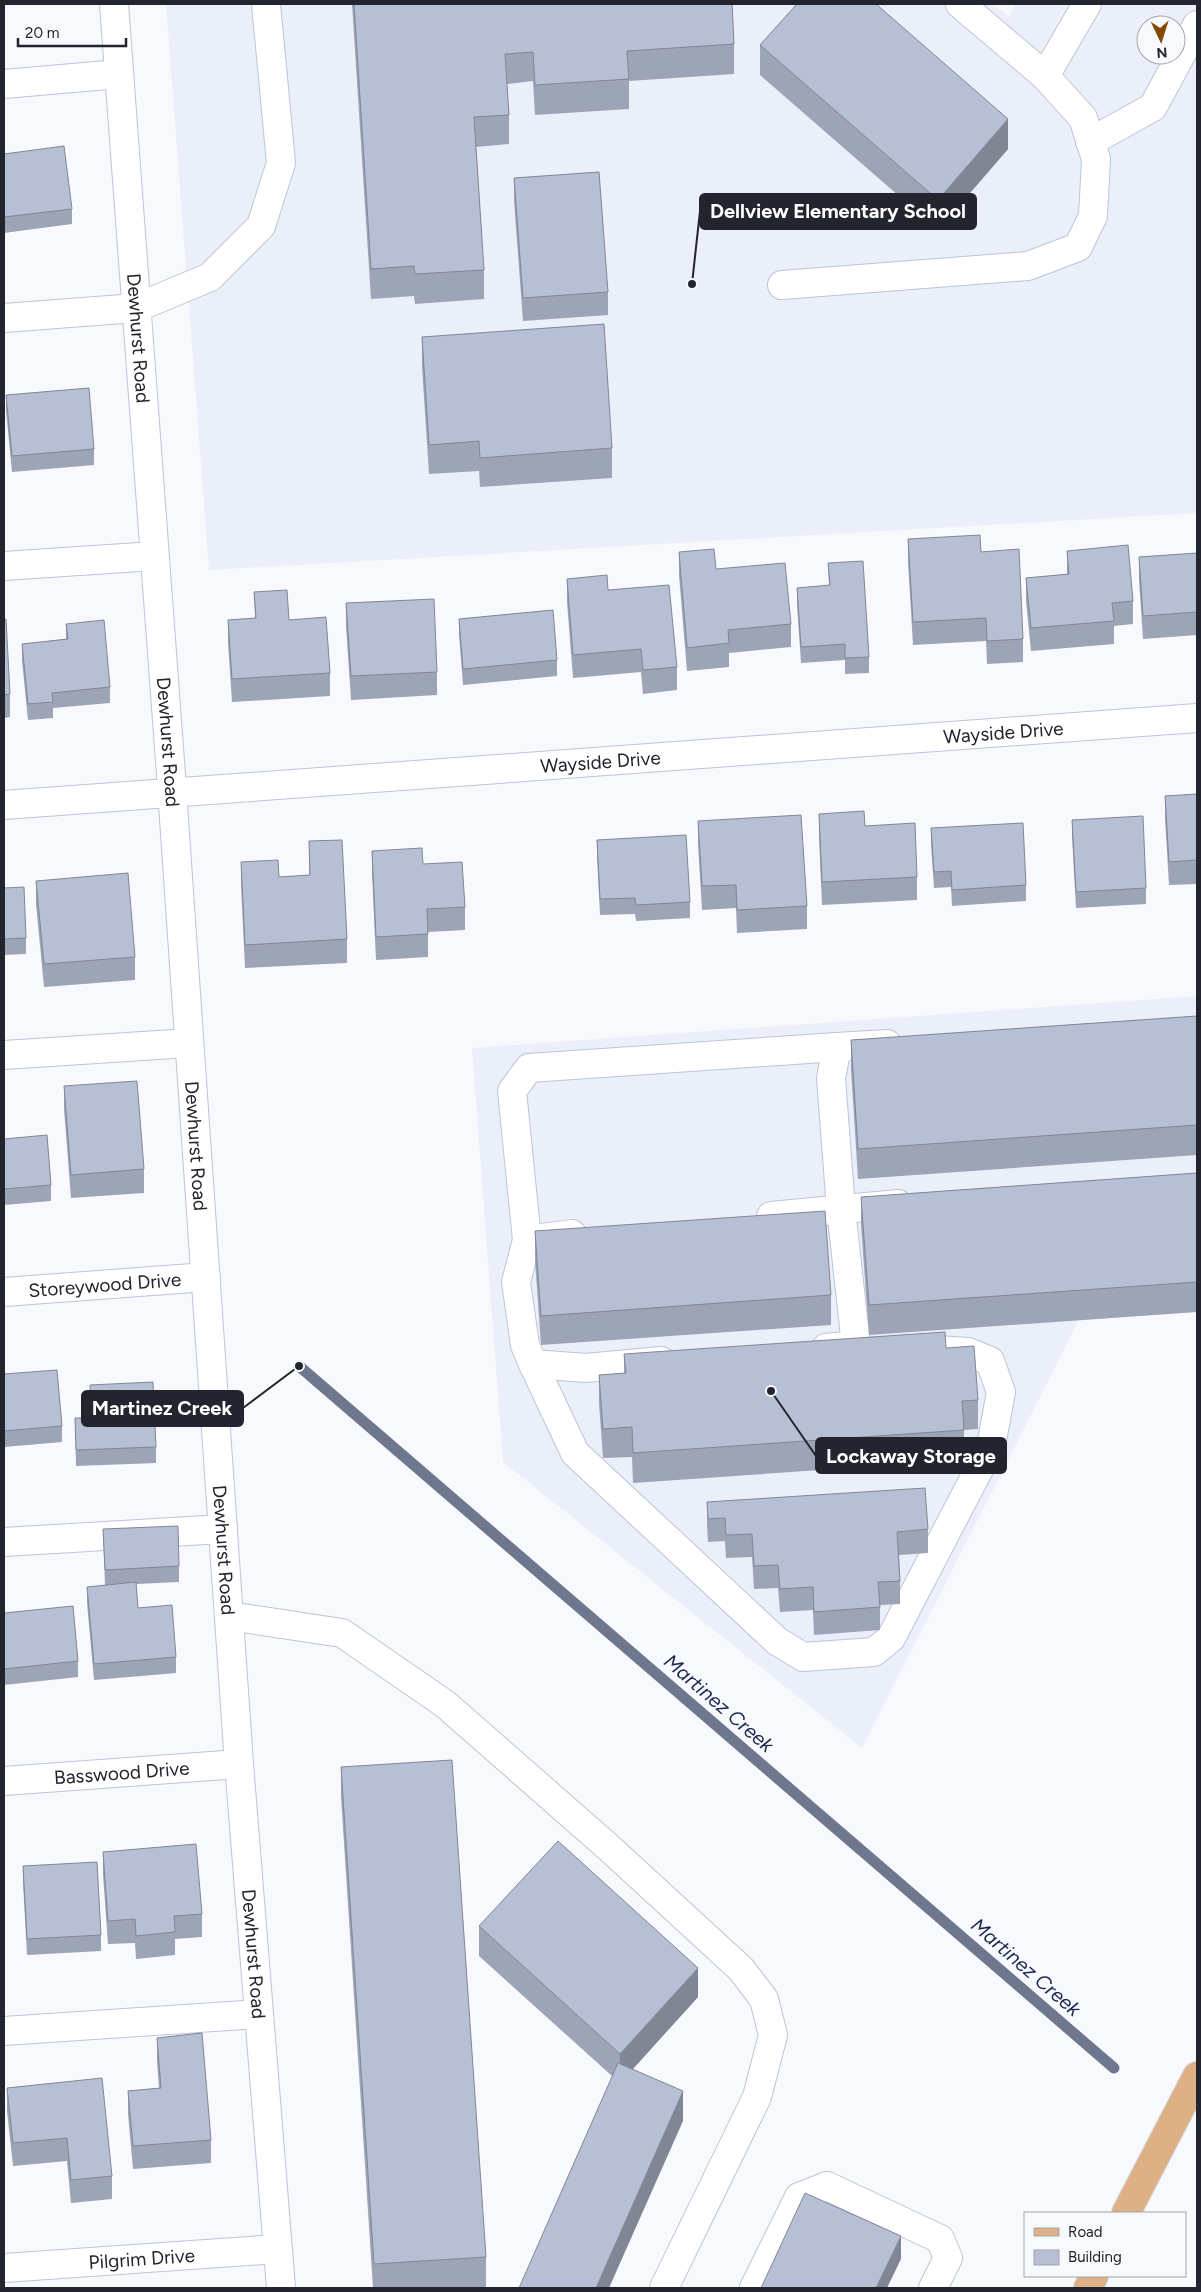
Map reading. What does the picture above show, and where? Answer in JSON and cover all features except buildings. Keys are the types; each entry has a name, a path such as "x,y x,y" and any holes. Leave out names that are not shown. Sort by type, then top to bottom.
{"main road":[{"path":"1127,2212 1197,2076"}],"street":[{"name":"Dewhurst Road","path":"114,4 172,794 239,1764 281,2288"},
{"path":"4,318 136,308 210,277 261,226 281,162 266,4"},
{"path":"782,284 1028,266 1078,247 1093,216 1096,159 1083,118 1045,76 960,4"},
{"path":"1045,76 1086,4"},
{"path":"1090,142 1153,107 1197,25"},
{"path":"4,84 119,74"},
{"path":"4,566 154,556"},
{"name":"Wayside Drive","path":"4,805 1197,718"},
{"path":"914,1042 529,1068 512,1091 527,1240 516,1282 525,1345 575,1453 777,1641 803,1657 874,1652 891,1638 991,1446 1002,1392 990,1361 968,1352 915,1348"},
{"path":"4,1055 189,1043"},
{"path":"799,1350 868,1346 841,1208 831,1078 837,1047"},
{"path":"751,1218 919,1202"},
{"path":"527,1240 596,1231"},
{"name":"Storeywood Drive","path":"4,1292 206,1277"},
{"path":"533,1364 586,1368 683,1360"},
{"path":"4,1542 223,1529"},
{"path":"229,1616 342,1633 445,1704 607,1846 741,1969 764,1999 773,2035 757,2097 664,2288"},
{"name":"Basswood Drive","path":"4,1781 239,1764"},
{"path":"4,2031 259,2014"},
{"path":"754,2288 799,2196 827,2186 940,2239 948,2258 933,2288"},
{"name":"Pilgrim Drive","path":"4,2268 277,2249"}],"shaded area":[{"path":"166,4 993,4 1009,17 1015,4 1197,4 1197,513 209,570"},
{"path":"1197,996 1197,1312 1079,1320 862,1748 503,1462 472,1048"}],"waterway":[{"name":"Martinez Creek","path":"299,1366 1114,2068"}],"place":[{"name":"Dellview Elementary School","path":"692,284"},
{"name":"Martinez Creek","path":"299,1366"},
{"name":"Lockaway Storage","path":"771,1391"}]}
